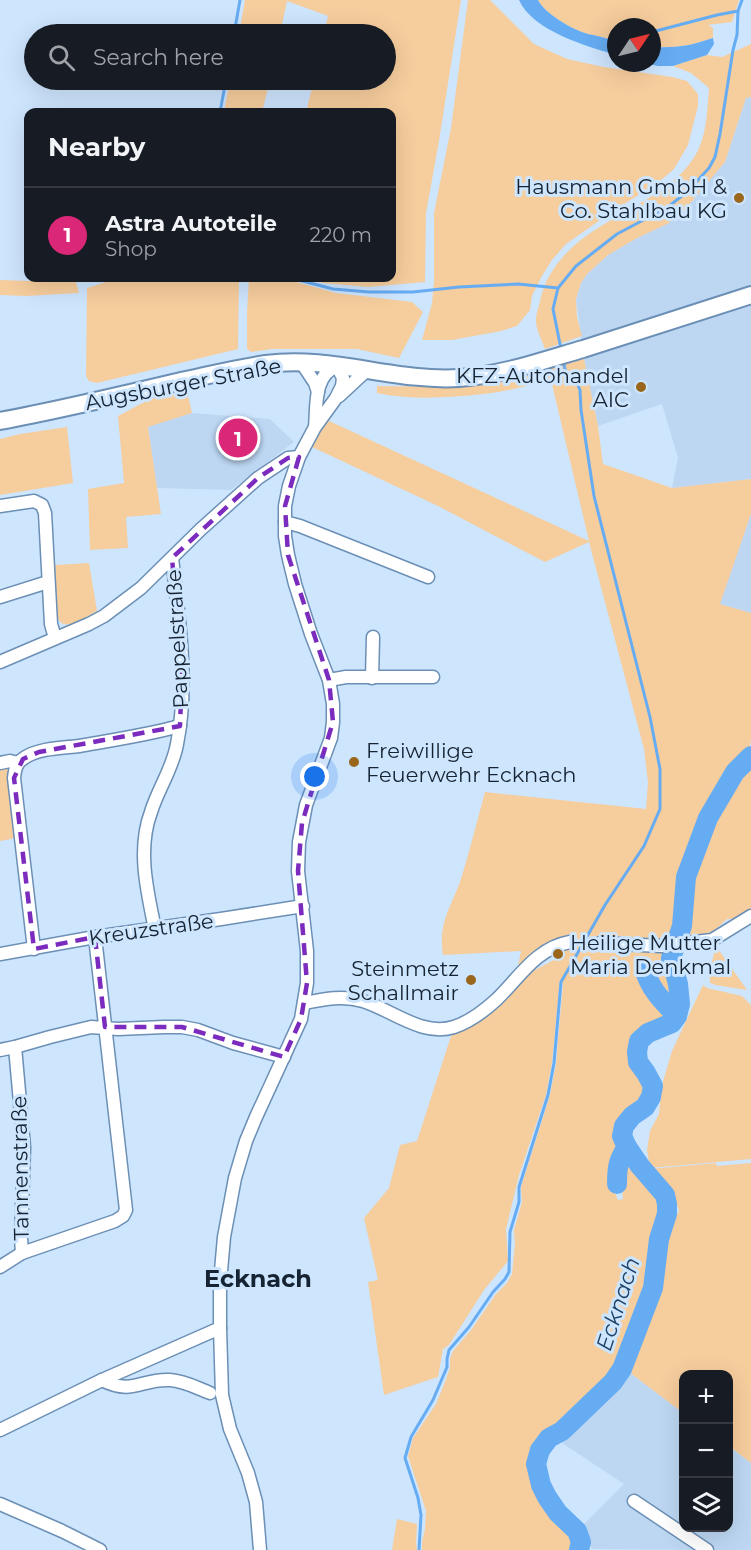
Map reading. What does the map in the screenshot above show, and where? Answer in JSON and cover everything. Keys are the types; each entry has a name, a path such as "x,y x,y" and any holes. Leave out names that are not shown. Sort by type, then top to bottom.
{"main road":[{"name":"Augsburger Straße","path":"0,421 265,364 300,362 427,378 457,378 493,374 582,349 751,295"}],"street":[{"path":"300,362 315,383 318,392"},
{"path":"260,1550 256,1502 248,1473 230,1430 222,1395 220,1282 224,1237 235,1179 250,1133 301,1019 307,983 308,966 298,871 299,842 306,806 331,738 333,704 329,680 295,584 288,555 285,506 298,457 342,386 343,378 338,366 330,369 321,382 315,427"},
{"path":"336,398 367,370"},
{"path":"0,662 104,616 141,588 232,499 288,458 298,457"},
{"path":"0,506 34,501 42,505 45,513 51,624 55,638"},
{"path":"285,522 428,577"},
{"name":"Pappelstraße","path":"155,929 144,859 145,834 150,812 177,747 182,701 182,671 172,558"},
{"path":"0,597 48,582"},
{"path":"372,678 373,637"},
{"path":"329,680 346,677 433,677"},
{"path":"34,949 14,778 15,768 23,759 39,752 126,738 180,726"},
{"path":"0,763 10,761 18,764"},
{"name":"Kreuzstraße","path":"0,954 95,937 303,906"},
{"path":"600,943 661,946 712,940 751,916"},
{"path":"0,1268 22,1253 115,1221 123,1216 126,1210 95,937"},
{"path":"304,1003 325,998 350,998 375,1005 432,1030 455,1027 482,1013 543,952 570,942"},
{"path":"0,1050 91,1027 118,1029 182,1027 284,1058"},
{"name":"Tannenstraße","path":"15,1047 24,1147 22,1253"},
{"path":"0,1430 102,1380 220,1328"},
{"path":"102,1380 115,1386 130,1388 167,1379 177,1380 210,1393"},
{"path":"634,1501 708,1550"},
{"path":"0,1504 100,1550"}],"highlighted area":[{"path":"299,457 285,506 288,555 329,680 333,722 302,823 298,871 307,983 301,1019 284,1057 182,1027 105,1027 95,937 34,949 14,778 23,759 39,752 180,726 182,671 172,558 258,478 288,458"}],"shaded area":[{"path":"245,0 461,0 426,213 425,282 368,287 319,282 396,282 396,108 307,108 312,90 396,90 396,24 326,24 328,16 287,1 282,24 241,24"},
{"path":"468,0 490,0 534,44 567,59 607,67 607,72 638,72 687,81 698,94 698,106 688,145 674,169 659,182 566,244 542,276 532,296 530,310 517,326 452,340 422,340 432,303 434,282 434,213 451,128"},
{"path":"538,0 739,0 732,22 708,25 713,28 713,38 683,46 661,47 661,18 607,18 607,38 588,34 567,25"},
{"path":"751,44 751,97 746,98 725,162 682,213 667,224 608,255 587,274 581,283 576,299 577,317 582,336 545,349 536,317 546,282 556,265 583,239 673,181 689,165 698,151 706,125 709,88 691,73 673,66 707,55 722,57"},
{"path":"228,90 268,90 263,108 225,108"},
{"path":"751,97 751,479 672,488 678,458 662,404 598,426 584,359 576,299 581,283 587,274 608,255 667,224 682,213 725,162 746,98"},
{"path":"0,280 76,282 79,293 0,295"},
{"path":"106,282 239,282 238,349 97,383 89,381 86,376 87,288"},
{"path":"249,282 296,282 336,293 412,302 423,312 399,358 357,349 272,349 251,352 247,349"},
{"path":"584,359 598,426 603,464 672,488 751,479 751,514 720,604 751,613 751,909 734,919 727,919 715,930 666,950 676,1000 670,1005 651,977 648,962 644,958 640,963 645,989 662,1007 669,1019 642,1030 630,1050 633,1065 646,1080 648,1093 644,1101 629,1111 619,1125 616,1137 621,1150 611,1173 618,1200 623,1199 621,1175 624,1161 629,1159 661,1197 662,1211 654,1236 651,1236 651,1264 646,1291 618,1368 608,1381 560,1426 545,1436 537,1447 533,1465 537,1487 543,1500 554,1517 572,1535 575,1543 574,1550 422,1550 426,1511 408,1456 413,1438 436,1404 450,1368 453,1351 512,1274 514,1230 522,1202 521,1187 550,1095 556,1064 563,984 560,979 552,1063 546,1095 519,1175 506,1229 508,1261 484,1290 449,1345 443,1349 438,1377 384,1395 368,1282 378,1280 364,1218 389,1188 400,1145 417,1141 451,1036 469,1025 525,975 554,960 561,949 517,971 521,951 443,955 442,933 446,915 461,879 485,792 646,809 648,782 644,749 589,542 545,562 438,506 312,447 327,420 589,541 551,380 500,392 457,397 430,398 377,393 377,386 460,387 515,378"},
{"path":"187,391 192,413 148,427 161,514 126,517 128,548 90,550 88,489 124,483 118,416 150,399"},
{"path":"192,413 270,419 294,442 231,490 157,488 148,426"},
{"path":"67,427 73,483 0,495 0,439"},
{"path":"751,514 751,613 719,604"},
{"path":"89,563 97,611 76,622 63,624 57,617 55,565"},
{"path":"0,767 8,770 10,777 16,838 0,841"},
{"path":"716,946 747,990 710,983 709,973"},
{"path":"703,985 707,988 742,996 751,1005 751,1159 650,1168 647,1150 650,1131 659,1114 662,1085 672,1051"},
{"path":"716,1163 717,1166 751,1163 751,1463 733,1449 733,1370 679,1370 679,1410 629,1372 659,1288 664,1239 679,1211 650,1169"},
{"path":"629,1372 679,1410 679,1532 733,1532 733,1450 751,1463 751,1550 715,1550 705,1543 700,1550 592,1549 580,1528 624,1484 562,1443"},
{"path":"397,1519 417,1524 417,1550 392,1550"}],"water":[{"path":"519,0 538,0 547,11 567,25 588,34 607,38 607,52 576,42 548,29 526,11"},
{"path":"713,38 714,44 707,55 673,66 661,66 661,47 697,43"}],"waterway":[{"path":"236,24 240,0"},
{"path":"561,349 553,309 558,288 576,266 617,234 668,207 688,191 709,168 715,157 737,35 738,11 742,0"},
{"path":"661,30 738,11"},
{"path":"221,108 224,90"},
{"path":"306,282 333,289 369,292 413,292 518,284 558,288"},
{"path":"419,1550 421,1515 405,1458 411,1437 433,1400 447,1367 449,1350 469,1327 509,1272 510,1232 519,1202 519,1187 548,1095 554,1063 561,982 605,905 644,846 660,809 660,769 650,717 594,496 580,390 576,381 565,369 563,361"},
{"name":"Ecknach","path":"579,1550 581,1542 577,1531 558,1513 547,1497 541,1485 536,1464 540,1450 549,1438 562,1431 613,1382 622,1369 653,1288 659,1239 667,1214 667,1204 665,1195 640,1166 622,1136 624,1126 632,1116 645,1107 651,1097 653,1086 638,1062 639,1041 648,1033 672,1023 677,1016 680,1004 678,984 671,958 682,926 686,877 708,818 735,772 751,756"},
{"name":"Ecknach","path":"644,967 661,1000 677,1016"},
{"name":"Ecknach","path":"617,1184 619,1164 627,1147"}],"place":[{"name":"Hausmann GmbH & Co. Stahlbau KG","path":"739,198"},
{"name":"KFZ-Autohandel AIC","path":"641,387"},
{"name":"Astra Autoteile","path":"238,438"},
{"name":"Freiwillige Feuerwehr Ecknach","path":"354,762"},
{"name":"Heilige Mutter Maria Denkmal","path":"558,954"},
{"name":"Steinmetz Schallmair","path":"471,980"}],"district":[{"name":"Ecknach","path":"258,1278"}]}
